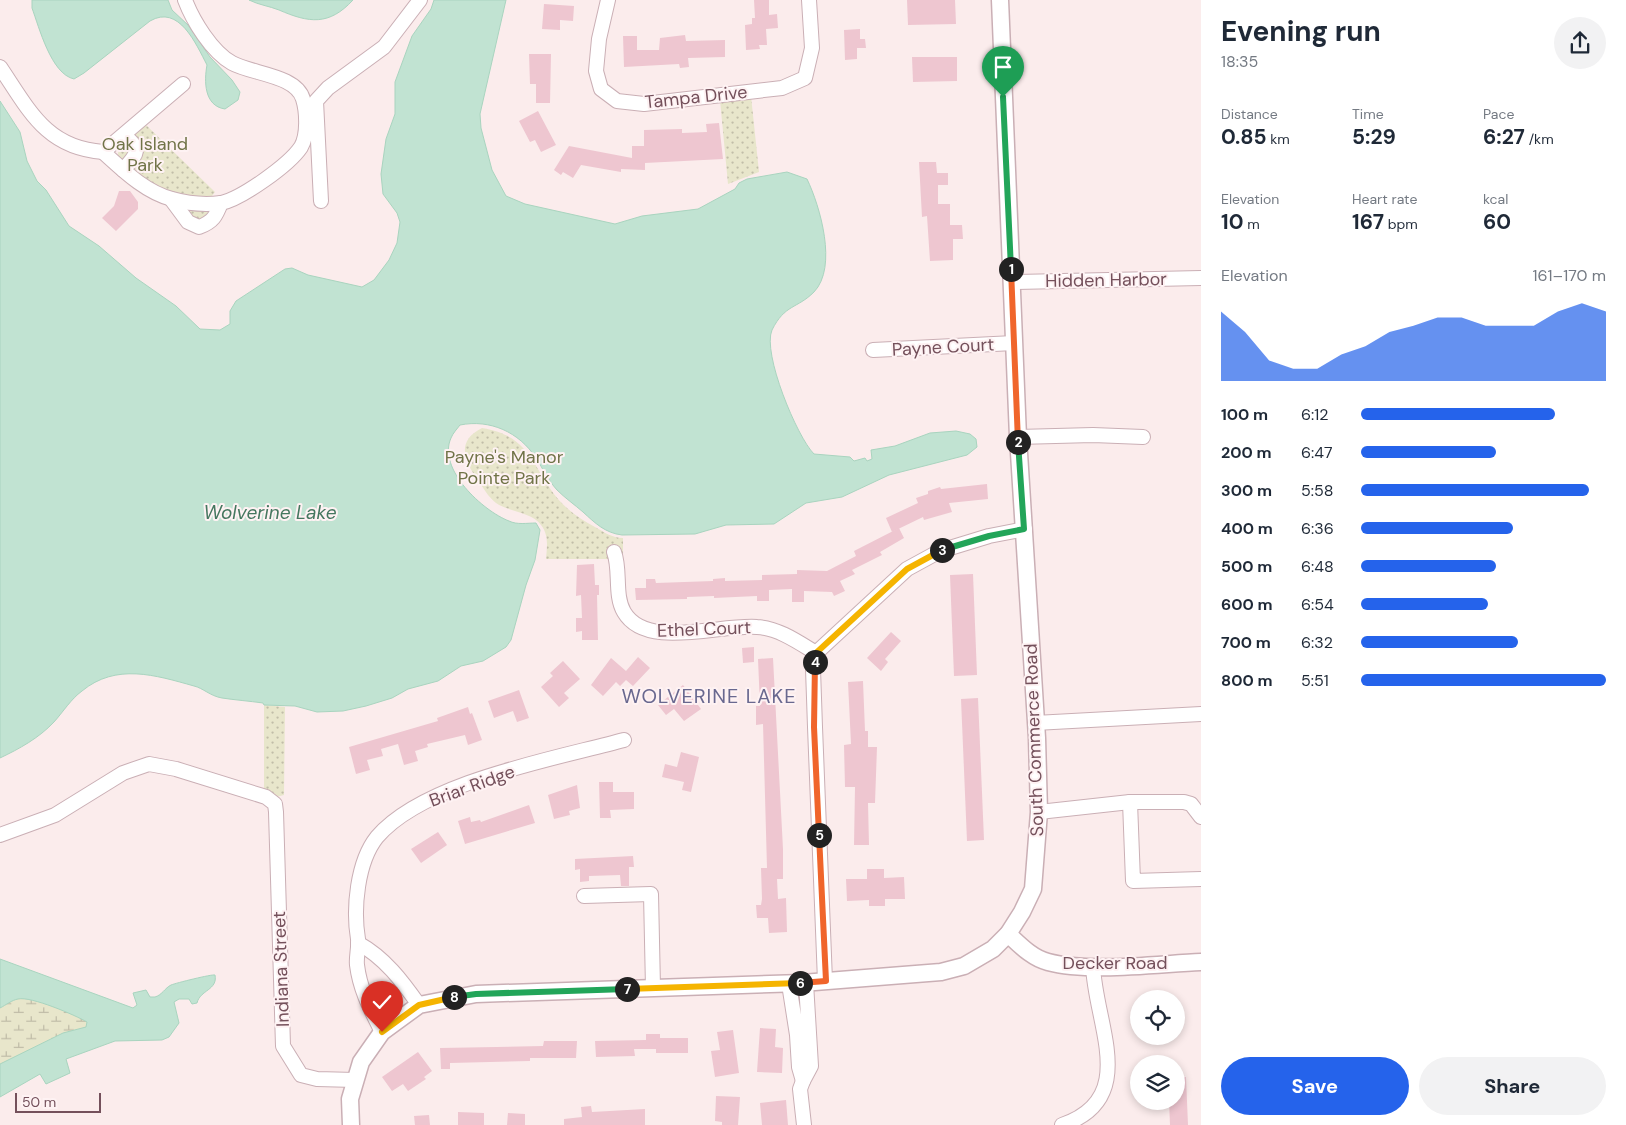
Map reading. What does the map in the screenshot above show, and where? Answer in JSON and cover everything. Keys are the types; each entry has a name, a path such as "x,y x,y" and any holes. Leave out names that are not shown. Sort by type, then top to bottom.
{"street":[{"path":"185,0 197,26 230,62 295,86 303,97 311,121 321,201"},
{"path":"0,66 34,118 51,135 70,146 86,151 103,152 148,189 171,199 198,204 221,203 241,195 291,158 301,146 316,102 328,88 384,47 420,0"},
{"name":"Tampa Drive","path":"608,0 599,39 596,71 601,89 617,101 644,104 782,88 805,78 812,48 809,0"},
{"name":"South Commerce Road","path":"350,1125 350,1099 361,1062 382,1032 419,1005 476,994 789,984 941,972 964,966 993,949 1008,934 1022,912 1033,888 1039,812 1018,437 1000,0"},
{"path":"103,152 125,136 183,84"},
{"path":"123,170 136,154 137,148 125,136"},
{"path":"171,199 188,222 199,227 210,224 216,216 221,203"},
{"name":"Hidden Harbor","path":"1011,282 1201,278"},
{"name":"Payne Court","path":"873,350 1014,343"},
{"path":"1018,437 1093,435 1143,437"},
{"path":"826,981 814,727 813,669 816,653 907,569 940,550 989,536 1024,529"},
{"name":"Ethel Court","path":"614,552 618,561 623,609 631,622 644,630 663,634 758,626 788,636 816,653"},
{"path":"1035,723 1201,714"},
{"name":"Briar Ridge","path":"382,1032 362,990 356,963 358,943 355,923 356,899 362,869 376,839 396,820 438,795 484,778 624,740"},
{"name":"Indiana Street","path":"0,835 55,815 122,773 149,764 176,769 266,797 275,804 283,1046 301,1075 317,1079 355,1080"},
{"path":"1039,812 1130,802 1184,802 1191,804 1201,817"},
{"path":"1130,802 1133,881 1201,879"},
{"path":"584,896 651,894 652,988"},
{"name":"Decker Road","path":"1008,934 1031,954 1047,962 1093,966 1201,962"},
{"path":"358,943 372,951 396,974 419,1005"},
{"path":"1062,1125 1093,1109 1105,1088 1108,1061 1093,966"},
{"path":"804,1125 800,1089 811,1066 806,983"},
{"path":"789,984 797,1035 798,1067 804,1081"}],"green space":[{"path":"751,96 759,172 728,184 720,100"},
{"name":"Oak Island Park","path":"146,125 215,192 212,196 214,198 214,212 198,222 117,160 119,148"},
{"name":"Payne's Manor Pointe Park","path":"482,428 498,432 520,445 558,499 570,511 605,533 623,538 623,559 546,559 546,537 541,525 532,517 496,503 490,498 472,472 466,458 466,445 468,439"},
{"path":"264,705 285,707 284,795 276,797 264,791"},
{"path":"0,979 87,1008 96,1032 0,1070"}],"water":[{"path":"32,0 168,0 172,10 188,25 210,57 232,80 240,92 238,100 225,109 213,103 207,92 207,65 198,47 185,29 178,22 170,18 160,17 150,21 74,79 66,75 52,59 32,8"},
{"path":"249,0 353,0 336,14 318,20 300,18"},
{"name":"Wolverine Lake","path":"434,0 506,0 480,114 481,128 492,170 506,196 525,204 615,224 642,216 698,209 735,189 739,183 747,179 787,172 807,179 821,220 826,252 825,268 821,281 814,292 782,315 772,330 770,341 776,375 783,394 799,431 814,454 850,457 854,461 865,458 867,461 872,459 871,450 895,446 930,433 956,431 970,434 976,439 977,447 967,455 889,475 842,497 806,503 774,524 726,525 695,534 622,535 601,527 560,493 536,458 521,441 493,426 482,424 460,425 452,436 448,450 456,475 465,487 476,499 498,516 515,523 536,523 540,530 535,560 511,640 506,647 483,661 461,666 438,681 408,689 392,698 343,711 317,712 295,706 264,705 263,703 222,698 197,687 150,675 122,674 108,677 95,682 78,694 54,722 35,738 0,758 0,101 20,132 27,161 37,181 46,190 69,226 99,246 136,278 176,306 200,329 220,330 230,324 230,311 236,301 285,269 292,268 308,275 362,287 374,280 389,260 397,243 400,222 397,213 383,194 381,174 386,139 395,114 395,82 412,36 431,9"},
{"path":"0,959 133,1008 137,1005 133,993 146,990 150,997 155,997 174,984 212,975 215,975 215,980 214,984 202,995 197,1003 192,1004 189,999 179,999 174,1002 179,1023 169,1037 162,1040 115,1041 66,1059 70,1073 46,1084 40,1074 0,1097 0,1064 63,1033 86,1027 87,1022 33,1000 11,1001 0,1008"}],"building":[{"path":"754,0 769,0 769,15 777,14 778,28 766,29 767,45 759,45 760,49 746,50 745,25 752,24 752,18 755,18"},
{"path":"907,0 955,0 956,24 908,25"},
{"path":"544,4 574,6 573,21 560,20 560,30 542,29"},
{"path":"860,29 860,39 865,39 866,48 857,48 857,59 845,60 844,30"},
{"path":"685,35 686,41 725,40 725,57 688,58 689,67 680,68 679,64 624,67 623,36 637,36 637,50 659,50 660,38"},
{"path":"529,54 551,54 550,103 536,103 536,84 530,84"},
{"path":"912,57 957,57 957,81 913,82"},
{"path":"538,111 556,145 541,152 535,140 530,142 519,121"},
{"path":"719,123 723,159 645,163 645,170 621,169 621,172 581,165 573,178 563,172 561,175 554,170 569,146 632,158 632,146 644,146 644,130 682,129 682,133 707,132 706,124"},
{"path":"919,162 936,162 937,173 948,173 948,185 938,185 938,204 950,204 950,225 962,225 963,239 953,239 953,260 930,261 927,216 922,217"},
{"path":"119,191 130,191 138,202 138,209 116,231 102,218 114,206"},
{"path":"987,484 988,499 949,503 952,512 924,520 923,517 892,532 886,518 918,503 916,498 928,494 928,491 940,487 941,489"},
{"path":"899,528 904,538 880,552 882,555 852,570 855,574 840,581 845,591 834,596 832,592 804,591 804,602 792,602 792,589 769,590 769,601 757,601 757,596 636,600 635,588 646,588 646,579 655,579 656,583 713,581 713,579 725,578 725,581 762,580 762,575 797,574 797,570 827,571 856,556 854,551"},
{"path":"594,564 595,585 599,585 599,595 597,595 598,640 582,640 582,631 576,632 576,618 582,618 581,595 576,596 577,565"},
{"path":"973,574 977,675 954,676 950,575"},
{"path":"891,632 901,641 885,659 888,662 881,671 867,658"},
{"path":"754,647 754,662 743,663 742,648"},
{"path":"638,657 650,668 633,686 626,680 620,686 616,682 603,696 591,685 611,658 626,671"},
{"path":"773,658 783,849 783,879 777,879 778,899 786,898 787,932 769,933 768,918 757,918 756,905 761,905 762,899 761,868 767,868 763,724 756,725 756,706 760,706 758,659"},
{"path":"563,661 580,679 564,693 569,698 559,707 541,687 553,676 550,673"},
{"path":"863,681 865,731 868,731 868,747 877,747 875,803 868,803 869,845 854,845 855,787 845,787 844,745 851,744 848,682"},
{"path":"683,685 701,709 684,721 674,709 666,715 658,705"},
{"path":"519,690 529,718 517,722 513,711 494,718 488,701"},
{"path":"978,698 984,840 967,841 961,699"},
{"path":"468,707 482,740 468,745 465,735 427,744 428,747 415,751 418,761 404,765 398,744 381,749 383,756 367,760 370,770 356,774 349,747 438,721 437,718"},
{"path":"681,752 699,757 691,792 682,790 684,782 662,777 665,764 677,767"},
{"path":"599,782 613,782 613,792 634,792 634,809 610,810 611,818 600,818"},
{"path":"577,785 580,808 569,811 570,815 554,819 548,795"},
{"path":"529,805 535,823 465,844 458,821 470,817 471,822 480,820 481,822"},
{"path":"438,832 447,845 421,863 411,849"},
{"path":"633,856 634,867 629,867 629,886 621,886 620,875 589,876 589,881 580,882 580,869 575,870 575,859"},
{"path":"867,869 884,869 884,878 904,877 905,899 885,899 885,906 869,906 869,900 847,901 846,879 867,879"},
{"path":"760,1028 776,1029 775,1047 783,1048 782,1073 757,1072"},
{"path":"733,1030 739,1073 715,1077 711,1051 720,1050 717,1032"},
{"path":"646,1034 660,1034 660,1038 688,1038 688,1053 656,1053 656,1049 634,1049 635,1056 596,1057 595,1041 646,1040"},
{"path":"544,1041 577,1041 576,1058 530,1058 530,1061 450,1063 450,1069 441,1069 440,1048 543,1046"},
{"path":"418,1052 432,1071 424,1077 426,1079 408,1091 403,1084 392,1091 382,1077"},
{"path":"1185,1077 1188,1125 1170,1125 1169,1110 1185,1110"},
{"path":"716,1096 740,1097 738,1125 722,1125 722,1122 715,1121"},
{"path":"786,1100 788,1125 762,1125 760,1103"},
{"path":"591,1106 592,1112 645,1109 645,1125 564,1125 564,1119 582,1117 581,1107"},
{"path":"458,1112 484,1113 484,1125 458,1125"},
{"path":"508,1113 525,1114 525,1125 507,1125"},
{"path":"429,1115 430,1125 415,1125 414,1116"}],"district":[{"name":"WOLVERINE LAKE","path":"709,696"}],"route":[{"path":"382,1032 419,1005 476,994 826,981 814,727 813,669 816,653 867,608 907,569 940,550 989,536 1024,529 1018,437 1003,97"}]}
